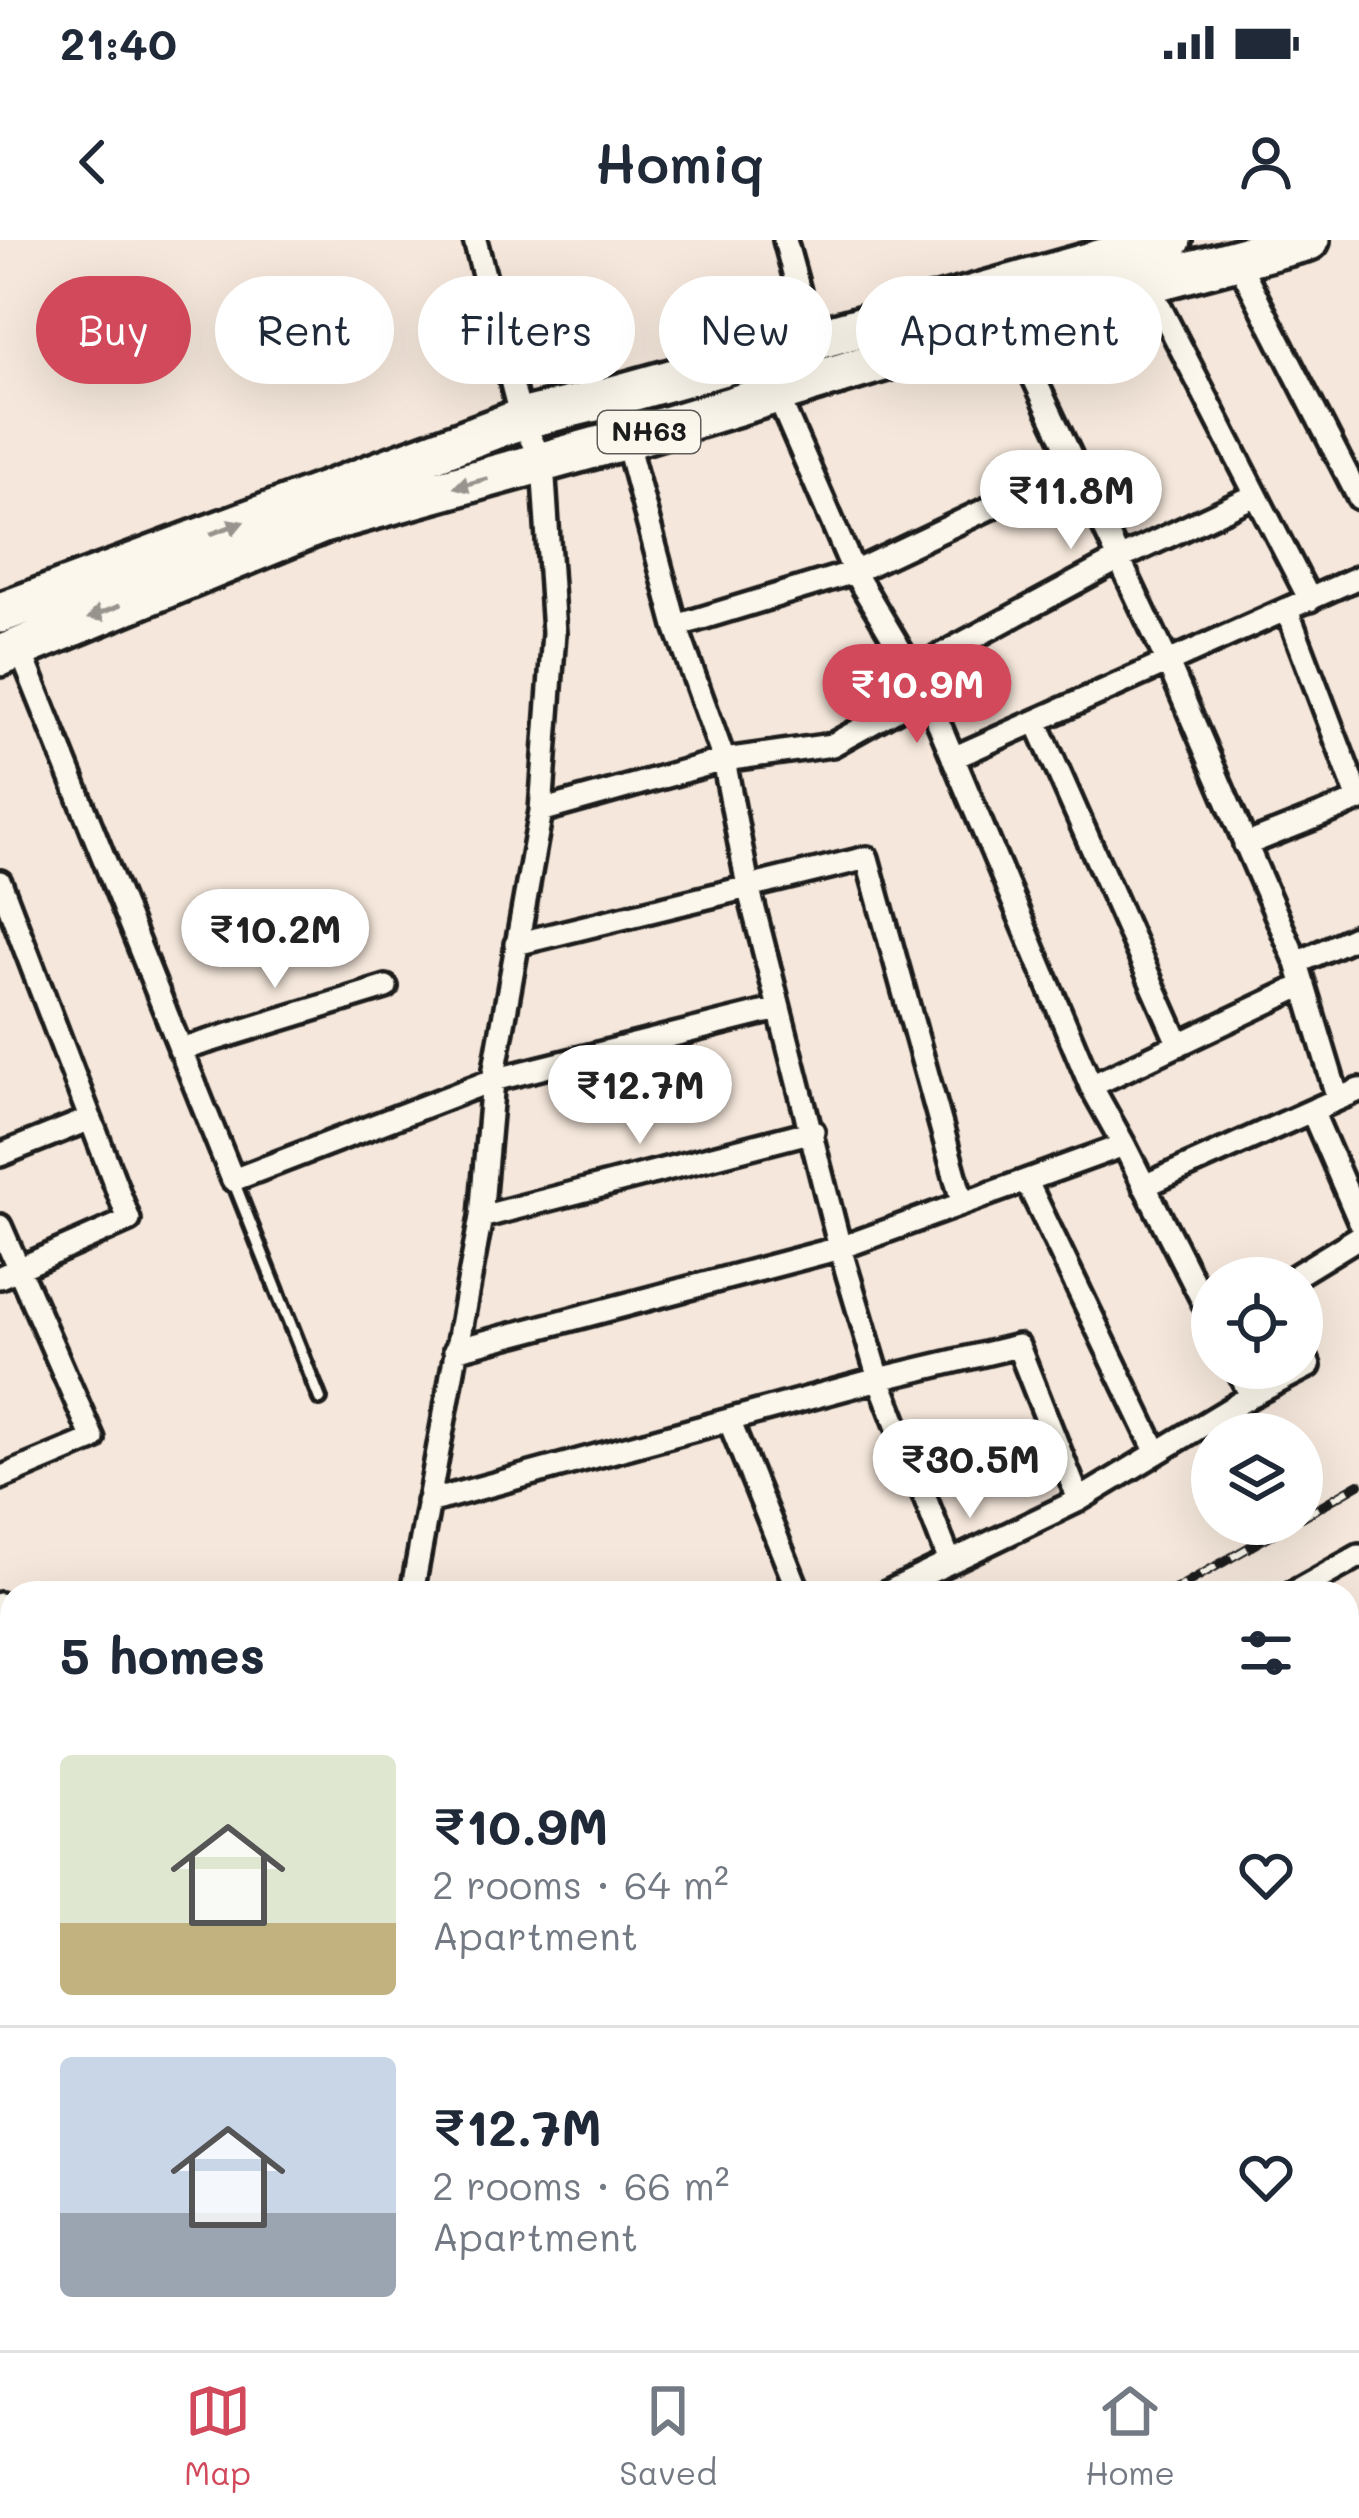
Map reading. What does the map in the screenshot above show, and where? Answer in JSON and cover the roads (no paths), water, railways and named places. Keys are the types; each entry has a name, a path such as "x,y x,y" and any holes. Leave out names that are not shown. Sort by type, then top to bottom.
{"highway":[{"name":"NH63","path":"832,333 1171,240"},
{"name":"NH63","path":"1162,280 1309,240"},
{"name":"NH63","path":"6,639 323,523 626,440 856,370"},
{"name":"NH63","path":"6,639 521,418 659,383"}],"street":[{"path":"414,1581 481,1217 493,1080 542,811 554,633 543,463 521,418 475,240"},
{"path":"785,240 795,276"},
{"path":"1237,259 1359,498"},
{"path":"1162,311 1310,600"},
{"path":"1037,384 1168,663 1349,1095 1144,1186"},
{"path":"777,394 854,572 926,693 1091,1086 1191,1278"},
{"path":"626,440 676,626 724,760 748,886 840,1248 880,1379 950,1562"},
{"path":"676,626 854,572 1076,466"},
{"path":"915,669 1119,559 1256,495"},
{"path":"953,758 1359,577"},
{"path":"1245,845 1359,800 1287,610"},
{"path":"6,639 233,1180 493,1080 778,1009"},
{"path":"542,811 724,760 832,745 926,693"},
{"path":"1036,722 1179,1045"},
{"path":"516,944 867,858 962,1201"},
{"path":"0,881 129,1220 10,1272"},
{"path":"1091,1086 1179,1045 1359,935"},
{"path":"180,1050 386,986"},
{"path":"1312,1111 1359,1220"},
{"path":"0,1155 90,1119"},
{"path":"481,1217 813,1131"},
{"path":"455,1350 840,1248 1124,1145"},
{"path":"1027,1182 1157,1453"},
{"path":"0,1226 10,1272 93,1439 0,1478"},
{"path":"1323,1259 1359,1237"},
{"path":"428,1502 1018,1346 1079,1500"},
{"path":"1248,1389 1251,1396"},
{"path":"911,1581 1079,1500 1265,1389"},
{"path":"729,1420 795,1581"},
{"path":"1314,1581 1359,1556"}],"lane":[{"path":"233,1180 320,1400"}],"railway":[{"path":"1323,1505 1359,1484"},
{"path":"1190,1581 1253,1545"}]}
